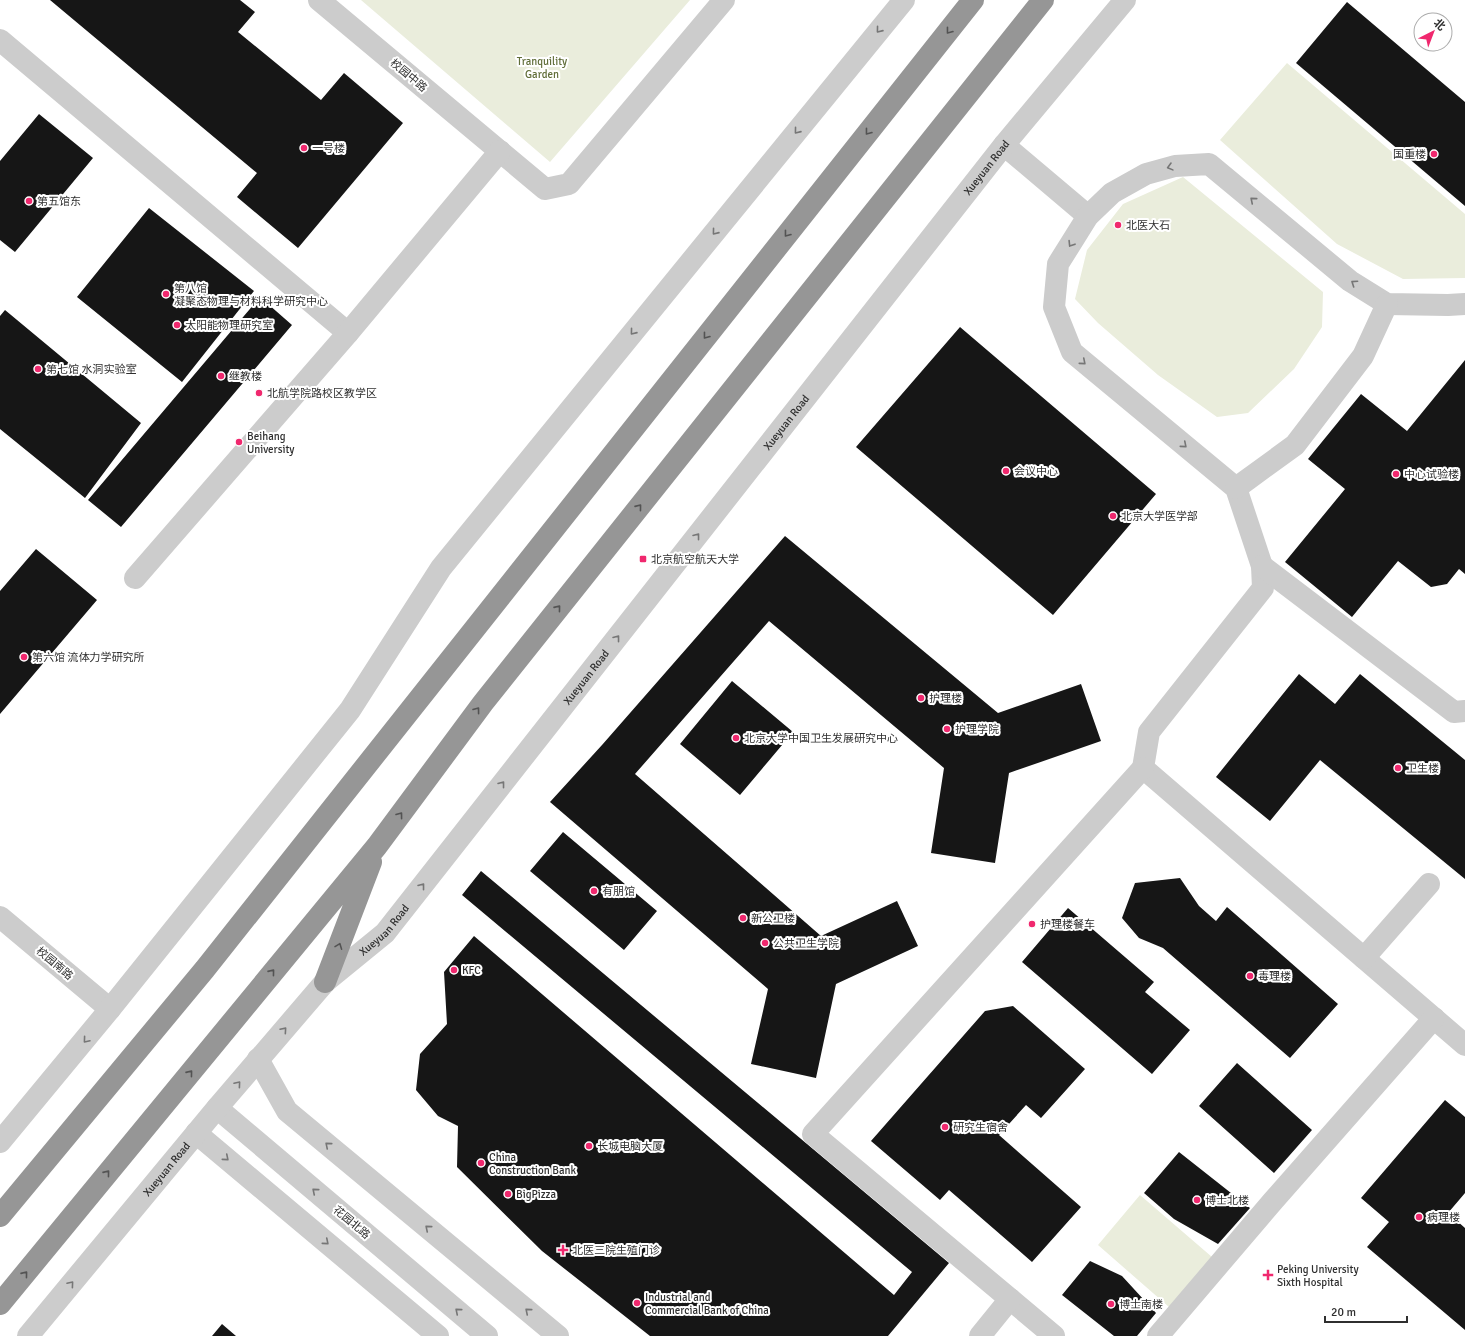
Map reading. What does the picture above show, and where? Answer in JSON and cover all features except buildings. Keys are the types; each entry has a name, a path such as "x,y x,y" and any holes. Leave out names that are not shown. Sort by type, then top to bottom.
{"highway":[{"path":"0,1216 214,956 973,0"},
{"path":"0,1304 376,846 483,703 1043,0"},
{"path":"325,982 376,846"}],"street":[{"name":"校园中路","path":"319,0 545,189 569,184 724,0"},
{"path":"0,1142 110,1010 350,710 440,568 904,0"},
{"name":"Xueyuan Road","path":"28,1336 258,1059 325,982 385,933 1004,145 1125,0"},
{"path":"0,40 348,333"},
{"path":"1004,145 1088,216"},
{"path":"135,578 348,333 500,151"},
{"path":"1054,1336 813,1134 1143,768 1149,732 1263,588 1262,566 1236,488 1072,352 1054,307 1058,264 1088,216 1112,194 1146,174 1175,166 1209,164 1350,281 1386,304 1457,304 1465,320"},
{"path":"1236,488 1295,445 1363,356 1386,304"},
{"path":"1262,566 1454,712 1465,711"},
{"path":"1143,768 1465,1045"},
{"path":"1364,958 1429,884"},
{"name":"校园南路","path":"0,917 110,1010"},
{"path":"1158,1336 1273,1201 1434,1018"},
{"path":"258,1059 287,1111 558,1336"},
{"name":"花园北路","path":"217,1108 488,1336"},
{"path":"196,1133 438,1336"},
{"path":"980,1336 1010,1299"}],"green space":[{"name":"Tranquility Garden","path":"361,0 690,0 550,162"},
{"path":"1287,63 1465,214 1465,278 1403,279 1337,244 1220,140"},
{"path":"1183,177 1323,292 1322,327 1294,369 1248,413 1217,417 1158,375 1098,323 1075,299 1087,250 1123,204"},
{"path":"1140,1195 1212,1257 1169,1307 1098,1245"}],"place":[{"name":"一号楼","path":"304,148"},
{"name":"国重楼","path":"1434,154"},
{"name":"第五馆东","path":"29,201"},
{"name":"北医大石","path":"1118,225"},
{"name":"第八馆 凝聚态物理与材料科学研究中心","path":"166,294"},
{"name":"太阳能物理研究室","path":"177,325"},
{"name":"第七馆 水洞实验室","path":"38,369"},
{"name":"继教楼","path":"221,376"},
{"name":"北航学院路校区教学区","path":"259,393"},
{"name":"Beihang University","path":"239,442"},
{"name":"会议中心","path":"1006,471"},
{"name":"中心试验楼","path":"1396,474"},
{"name":"北京大学医学部","path":"1113,516"},
{"name":"北京航空航天大学","path":"643,559"},
{"name":"第六馆 流体力学研究所","path":"24,657"},
{"name":"护理楼","path":"921,698"},
{"name":"护理学院","path":"947,729"},
{"name":"北京大学中国卫生发展研究中心","path":"736,738"},
{"name":"卫生楼","path":"1398,768"},
{"name":"有朋馆","path":"594,891"},
{"name":"新公卫楼","path":"743,918"},
{"name":"护理楼餐车","path":"1032,924"},
{"name":"公共卫生学院","path":"765,943"},
{"name":"KFC","path":"454,970"},
{"name":"毒理楼","path":"1250,976"},
{"name":"研究生宿舍","path":"945,1127"},
{"name":"长城电脑大厦","path":"589,1146"},
{"name":"China Construction Bank","path":"481,1163"},
{"name":"BigPizza","path":"508,1194"},
{"name":"博士北楼","path":"1197,1200"},
{"name":"病理楼","path":"1419,1217"},
{"name":"北医三院生殖门诊","path":"563,1250"},
{"name":"Peking University Sixth Hospital","path":"1268,1275"},
{"name":"Industrial and Commercial Bank of China","path":"637,1303"},
{"name":"博士南楼","path":"1111,1304"}]}
